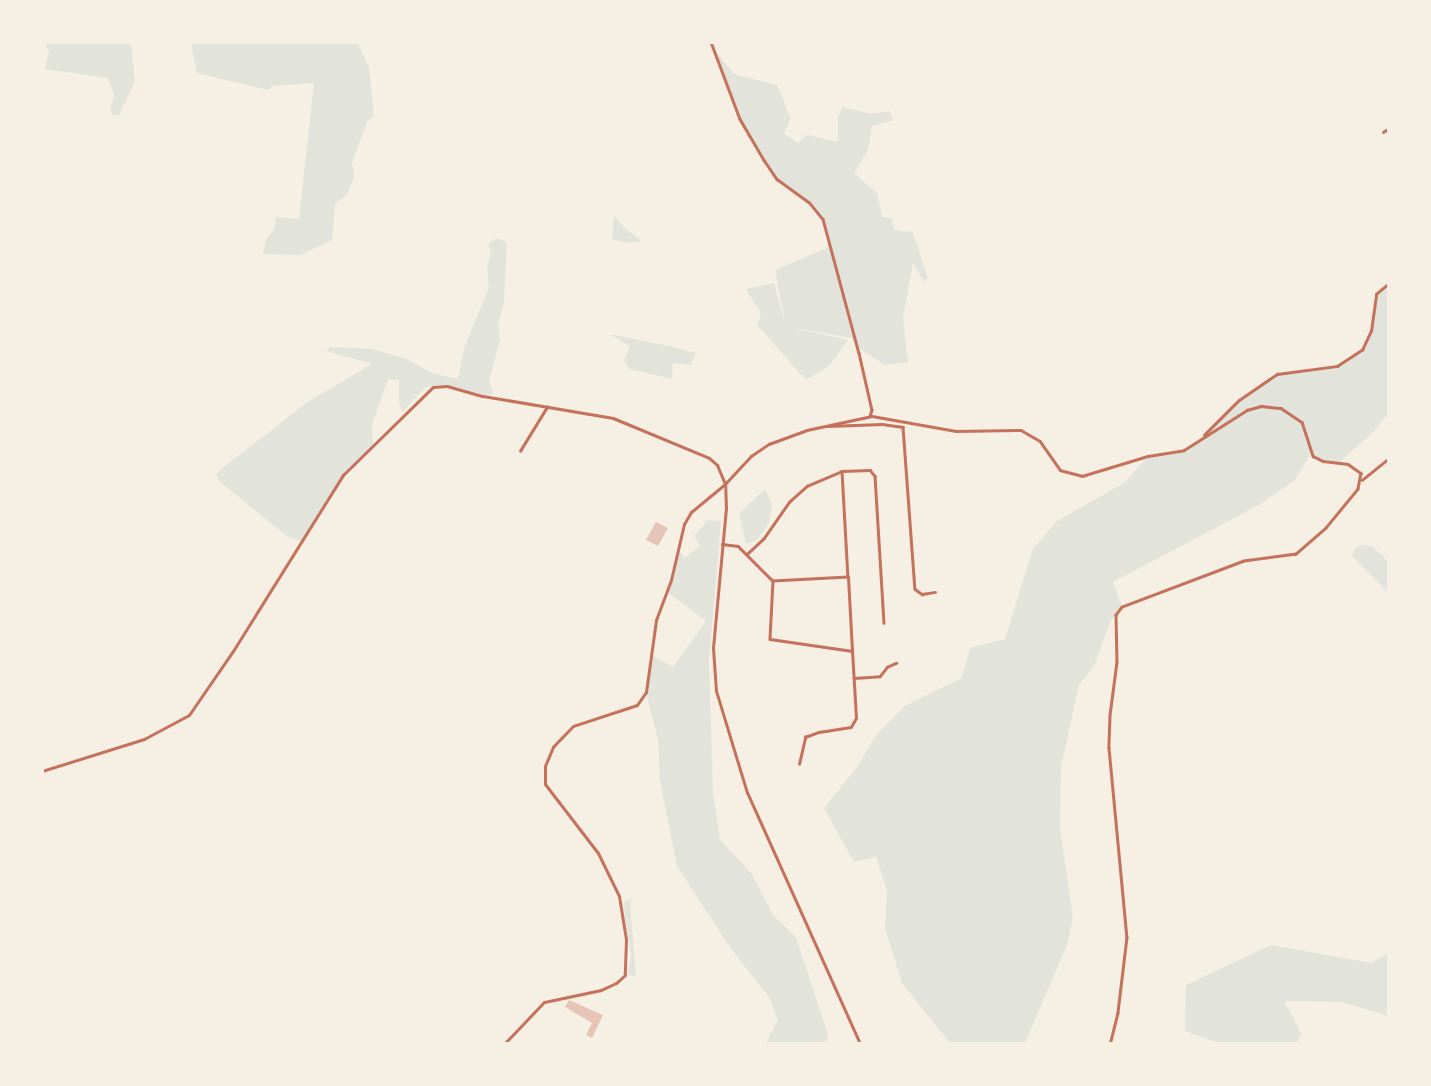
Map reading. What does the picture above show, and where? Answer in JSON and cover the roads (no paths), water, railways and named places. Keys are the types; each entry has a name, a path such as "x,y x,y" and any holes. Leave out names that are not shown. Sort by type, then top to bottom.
{"street":[{"path":"711,42 740,119 764,160 777,179 809,202 823,219 872,410 867,418"},
{"path":"1383,132 1388,129"},
{"path":"1204,436 1239,400 1277,374 1337,366 1362,350 1371,330 1376,294 1388,284"},
{"path":"42,771 144,739 189,715 233,651 343,475 433,387 447,386 547,407 613,418 681,444 717,465 725,484 713,648 716,691 747,793 860,1044"},
{"path":"504,1044 544,1002 601,990 616,983 625,975 626,939 619,896 598,853 545,784 545,766 553,747 573,726 637,705 646,692 656,620 671,580 684,524 691,512 725,484 762,448 827,426 867,418 897,419 956,431 1021,430 1040,441 1060,470 1082,476 1148,456 1184,450 1247,410 1260,406 1281,408 1302,422 1314,456 1352,466 1361,473 1362,480"},
{"path":"520,451 547,407"},
{"path":"827,426 840,428 882,424 903,427 915,589 922,594 935,592"},
{"path":"1110,1044 1118,1013 1127,937 1109,748 1110,715 1117,662 1116,615 1122,607 1244,561 1296,554 1326,528 1362,480 1388,459"},
{"path":"747,554 764,538 789,502 807,486 842,471 870,470 875,476 884,623"},
{"path":"799,764 805,737 819,732 851,728 856,718 842,471"},
{"path":"722,544 738,546 773,581 770,639 852,651"},
{"path":"773,581 848,577"},
{"path":"854,678 880,676 896,663"}]}
